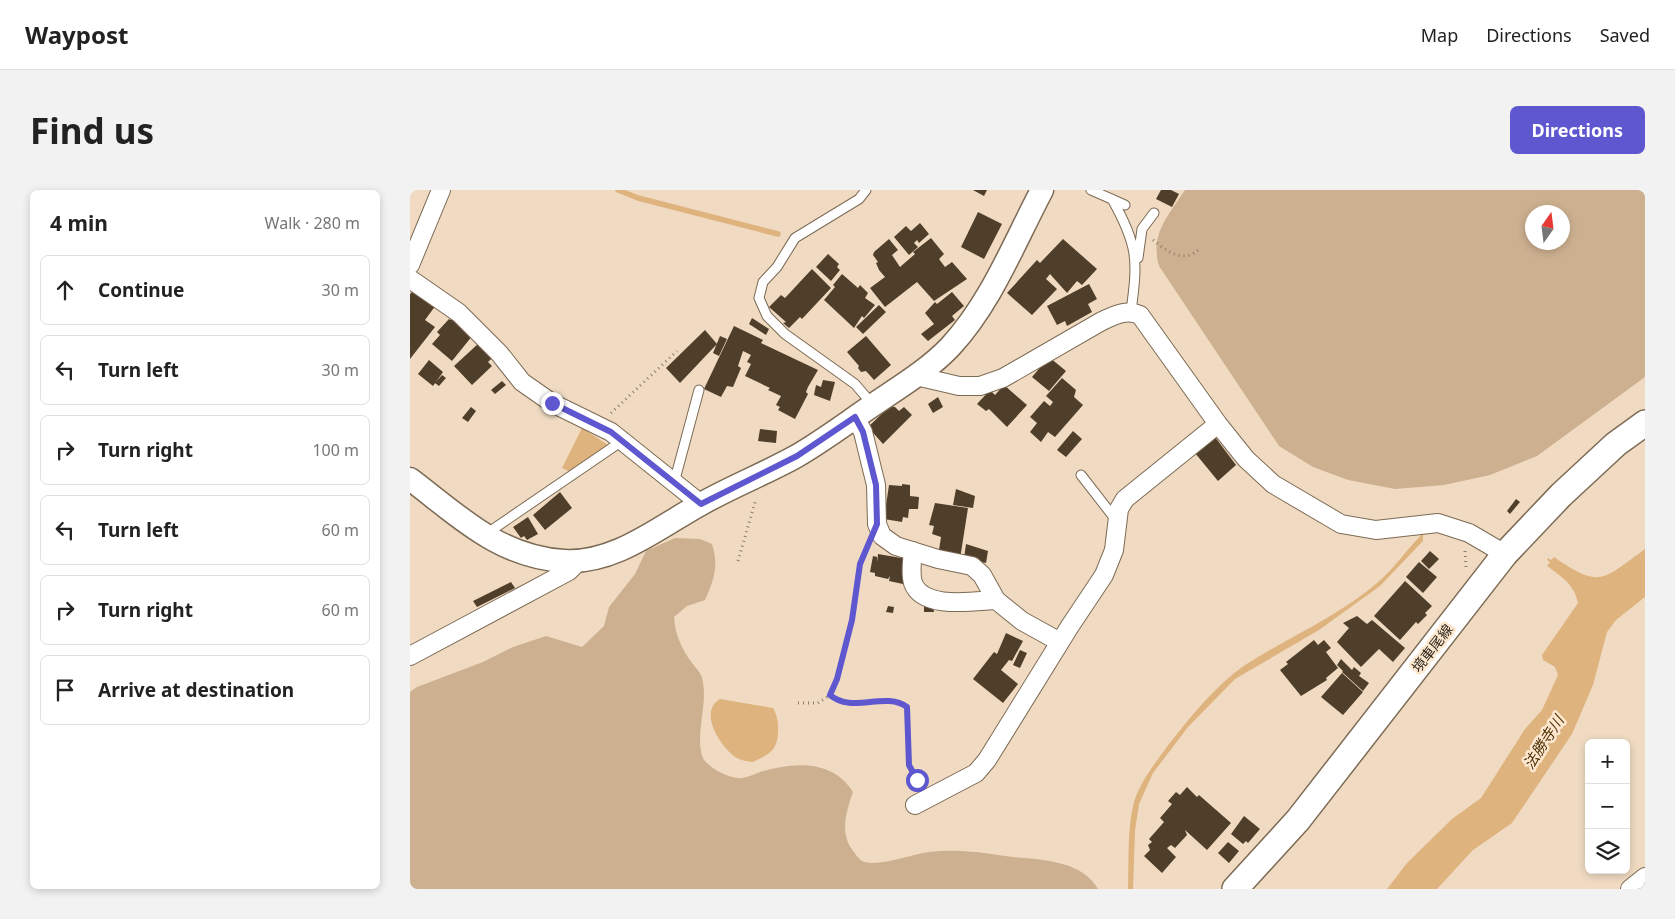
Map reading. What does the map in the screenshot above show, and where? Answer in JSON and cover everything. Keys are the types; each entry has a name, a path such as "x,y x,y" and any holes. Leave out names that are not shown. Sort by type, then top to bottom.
{"main road":[{"name":"境車尾線","path":"1235,889 1298,820 1505,554 1561,495 1616,444 1645,423"}],"street":[{"path":"410,265 441,190"},
{"path":"410,478 483,535 510,549 534,556 566,561 581,559 636,544 701,504 797,456 916,376 948,348 974,318 1042,190"},
{"path":"410,279 459,313 499,353 522,382 552,403 598,426 622,441 701,504"},
{"path":"916,376 959,386 980,386 1004,378 1102,321 1131,311 1140,315 1218,424 1246,459 1273,484 1341,524 1376,530 1438,523 1469,533 1505,554"},
{"path":"864,411 863,432 876,485 877,524 882,536 896,546 972,566 982,575 996,600 1022,621 1060,642"},
{"path":"915,805 976,773 987,760 1104,575 1114,550 1120,509 1125,499 1218,424"},
{"path":"913,551 913,582 924,596 932,600 950,602 996,600"},
{"path":"410,656 569,571 581,559"},
{"path":"1630,889 1645,877"}],"lane":[{"path":"864,411 855,384 785,334 767,316 759,298 763,282 777,267 795,238 859,199 866,190"},
{"path":"1092,190 1126,205"},
{"path":"1112,199 1130,235 1137,267"},
{"path":"1131,311 1141,231 1154,213"},
{"path":"1130,235 1141,231"},
{"path":"674,483 699,390"},
{"path":"483,535 622,441"},
{"path":"1081,475 1118,522"}],"path":[{"path":"1141,231 1178,256 1188,256 1200,248"},
{"path":"598,426 676,351"},
{"path":"738,561 764,474"},
{"path":"798,703 818,703 830,695 837,679 852,620 860,564 877,524"},
{"path":"830,695 843,703 894,702 907,707 909,765 917,780 931,796"}],"shaded area":[{"path":"1185,190 1645,190 1645,377 1537,456 1490,475 1444,485 1395,489 1348,480 1313,467 1279,446 1159,266 1157,244 1162,226"},
{"path":"675,538 700,539 712,544 714,552 714,573 705,600 687,606 674,617 677,635 682,646 702,678 704,698 700,740 703,758 710,766 727,775 738,778 786,766 799,765 823,769 835,774 845,781 853,792 845,823 849,845 862,861 868,863 895,860 929,852 976,852 1056,862 1081,871 1098,889 410,889 410,692 417,687 483,662 513,647 546,636 582,647 604,626 609,607 635,574 646,551"}],"water":[{"path":"582,428 608,445 570,472 562,468"},
{"path":"1423,533 1423,541 1380,586 1319,630 1235,679 1188,727 1153,773 1139,804 1135,831 1133,889 1128,889 1129,834 1134,802 1149,772 1186,723 1214,691 1234,673 1329,617 1377,583"},
{"name":"法勝寺川","path":"1645,549 1645,597 1616,620 1607,632 1593,685 1572,734 1512,823 1473,850 1437,889 1387,889 1407,863 1452,819 1481,798 1525,729 1542,710 1558,675 1555,667 1543,660 1542,655 1578,603 1570,586 1547,566 1550,562 1547,560 1548,558 1551,560 1554,557 1582,574 1601,577 1620,568"},
{"path":"720,699 773,708 777,716 778,732 777,742 771,751 753,762 737,758 725,747 714,730 711,721 711,712 714,705"}],"building":[{"path":"973,190 987,190 984,196"},
{"path":"1161,190 1171,190 1179,194 1172,207 1156,199"},
{"path":"978,212 1002,224 984,259 961,247"},
{"path":"920,223 929,234 919,243 917,240 914,243 918,247 909,255 894,237 906,226 911,231"},
{"path":"931,238 944,254 939,259 945,267 952,262 967,279 934,301 917,282 885,307 870,288 885,277 879,270 876,263 878,262 873,255 874,252 889,239 898,250 892,255 900,267 915,254 913,252"},
{"path":"1063,239 1097,269 1082,285 1077,281 1067,293 1050,274 1046,279 1057,289 1032,315 1007,293 1037,260 1040,263"},
{"path":"828,254 839,264 837,267 840,270 831,281 816,267"},
{"path":"812,269 831,288 802,319 800,317 789,328 783,323 786,322 769,307 781,295 785,298"},
{"path":"842,274 858,288 860,285 868,293 865,298 875,305 864,318 862,316 854,328 824,300 835,287 833,285"},
{"path":"1089,284 1097,299 1088,304 1092,312 1067,326 1065,321 1057,325 1047,306"},
{"path":"413,291 436,305 425,320 435,327 410,359 410,294"},
{"path":"952,292 964,306 952,316 955,320 928,341 921,334 934,324 925,313 935,302 937,304"},
{"path":"879,305 886,312 863,334 856,327"},
{"path":"453,318 473,335 452,361 432,344 440,335 437,332 449,319"},
{"path":"752,318 769,329 766,335 749,324"},
{"path":"734,326 763,340 761,343 818,370 808,387 806,392 808,394 795,419 778,410 780,407 776,405 781,396 768,390 770,388 745,376 751,364 747,362 751,355 743,351 738,366 741,368 733,387 727,386 721,397 704,389"},
{"path":"705,330 717,344 680,383 666,368"},
{"path":"720,336 727,339 719,356 713,353"},
{"path":"866,336 891,365 874,380 866,371 861,372 858,368 859,366 847,352"},
{"path":"479,343 493,357 488,362 492,366 472,385 454,366"},
{"path":"1049,357 1066,371 1049,391 1032,377"},
{"path":"429,360 443,372 433,386 418,374"},
{"path":"442,375 446,378 439,386 435,383"},
{"path":"1062,378 1076,390 1074,397 1083,405 1055,437 1048,432 1041,442 1030,432 1037,423 1030,417 1044,401 1050,406 1053,402 1046,396"},
{"path":"823,380 835,382 830,401 814,395 816,385 821,387"},
{"path":"502,381 506,385 495,394 491,390"},
{"path":"1004,385 1027,405 1007,427 989,409 986,411 977,404 990,390 995,395"},
{"path":"938,397 943,407 933,413 928,404"},
{"path":"471,407 476,411 468,422 462,418"},
{"path":"889,407 895,407 899,411 904,407 912,415 883,444 868,427"},
{"path":"760,429 777,431 776,443 758,441"},
{"path":"1073,431 1082,439 1066,457 1057,450"},
{"path":"1215,437 1236,465 1218,481 1195,453"},
{"path":"902,484 910,485 910,496 919,497 918,509 909,509 908,518 903,517 902,522 884,519 889,485 902,486"},
{"path":"956,489 975,496 973,508 953,505"},
{"path":"560,492 572,508 545,530 533,515"},
{"path":"1516,499 1520,502 1510,514 1507,511"},
{"path":"935,503 968,508 960,559 938,556 941,537 932,534 934,526 929,525"},
{"path":"528,517 538,534 527,540 524,536 521,538 513,527"},
{"path":"966,544 988,551 986,563 964,558"},
{"path":"1430,551 1439,559 1429,569 1421,561"},
{"path":"878,554 907,559 903,584 889,581 890,576 888,579 875,576 875,573 870,572 873,556 877,557 877,562"},
{"path":"1419,562 1437,577 1423,593 1406,577"},
{"path":"1405,581 1432,606 1425,613 1427,615 1418,624 1416,622 1400,640 1374,616"},
{"path":"511,582 515,588 477,607 473,601"},
{"path":"888,606 894,607 893,613 886,612"},
{"path":"924,606 933,606 934,612 924,612"},
{"path":"1357,616 1367,624 1372,620 1405,648 1393,662 1379,649 1361,667 1337,642 1349,628 1343,623"},
{"path":"1006,633 1023,641 1012,661 1009,660 1001,670 1018,684 1003,703 973,679 994,652 997,654"},
{"path":"1314,640 1318,645 1324,640 1331,648 1326,652 1338,668 1326,678 1327,680 1301,696 1280,670 1288,664 1286,662"},
{"path":"1020,650 1027,653 1020,668 1013,665"},
{"path":"1341,659 1352,670 1354,667 1361,673 1359,676 1369,683 1363,691 1337,665"},
{"path":"1342,673 1363,692 1343,715 1321,697"},
{"path":"1187,787 1231,823 1207,850 1185,830 1187,835 1175,848 1171,845 1167,848 1176,857 1162,873 1144,856 1150,850 1148,845 1152,842 1149,839 1164,822 1160,818 1172,804 1168,801 1176,792 1180,795"},
{"path":"1244,816 1260,829 1248,843 1246,841 1243,844 1231,834"},
{"path":"1228,842 1239,851 1229,863 1218,853"}],"waterway":[{"path":"618,190 638,198 778,234"}],"route":[{"path":"552,403 611,432 701,504 797,456 855,417 863,432 876,485 877,524 874,527 860,564 852,620 837,679 830,695 843,703 894,702 907,707 909,765 917,780"}]}
